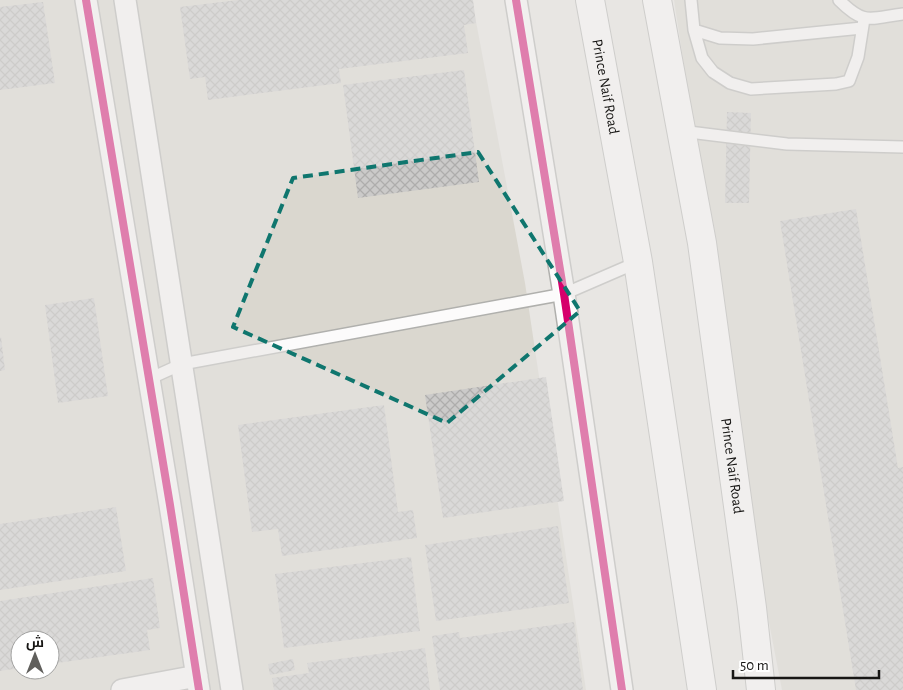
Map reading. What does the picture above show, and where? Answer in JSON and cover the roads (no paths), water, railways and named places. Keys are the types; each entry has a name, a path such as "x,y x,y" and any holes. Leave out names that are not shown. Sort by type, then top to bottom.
{"main road":[{"name":"Prince Naif Road","path":"590,0 638,262 702,690"},
{"name":"Prince Naif Road","path":"657,0 702,243 752,608 761,690"}],"street":[{"path":"86,0 198,683 122,690"},
{"path":"125,0 232,690"},
{"path":"516,0 564,294 622,690"}],"lane":[{"path":"692,0 694,30 702,58 713,72 730,83 751,89 836,84 849,81 858,57 863,23"},
{"path":"839,0 863,23"},
{"path":"694,30 720,38 753,39 863,23 903,14"},
{"path":"681,131 787,144 903,147"},
{"path":"149,380 182,364 564,294 638,262"}]}
